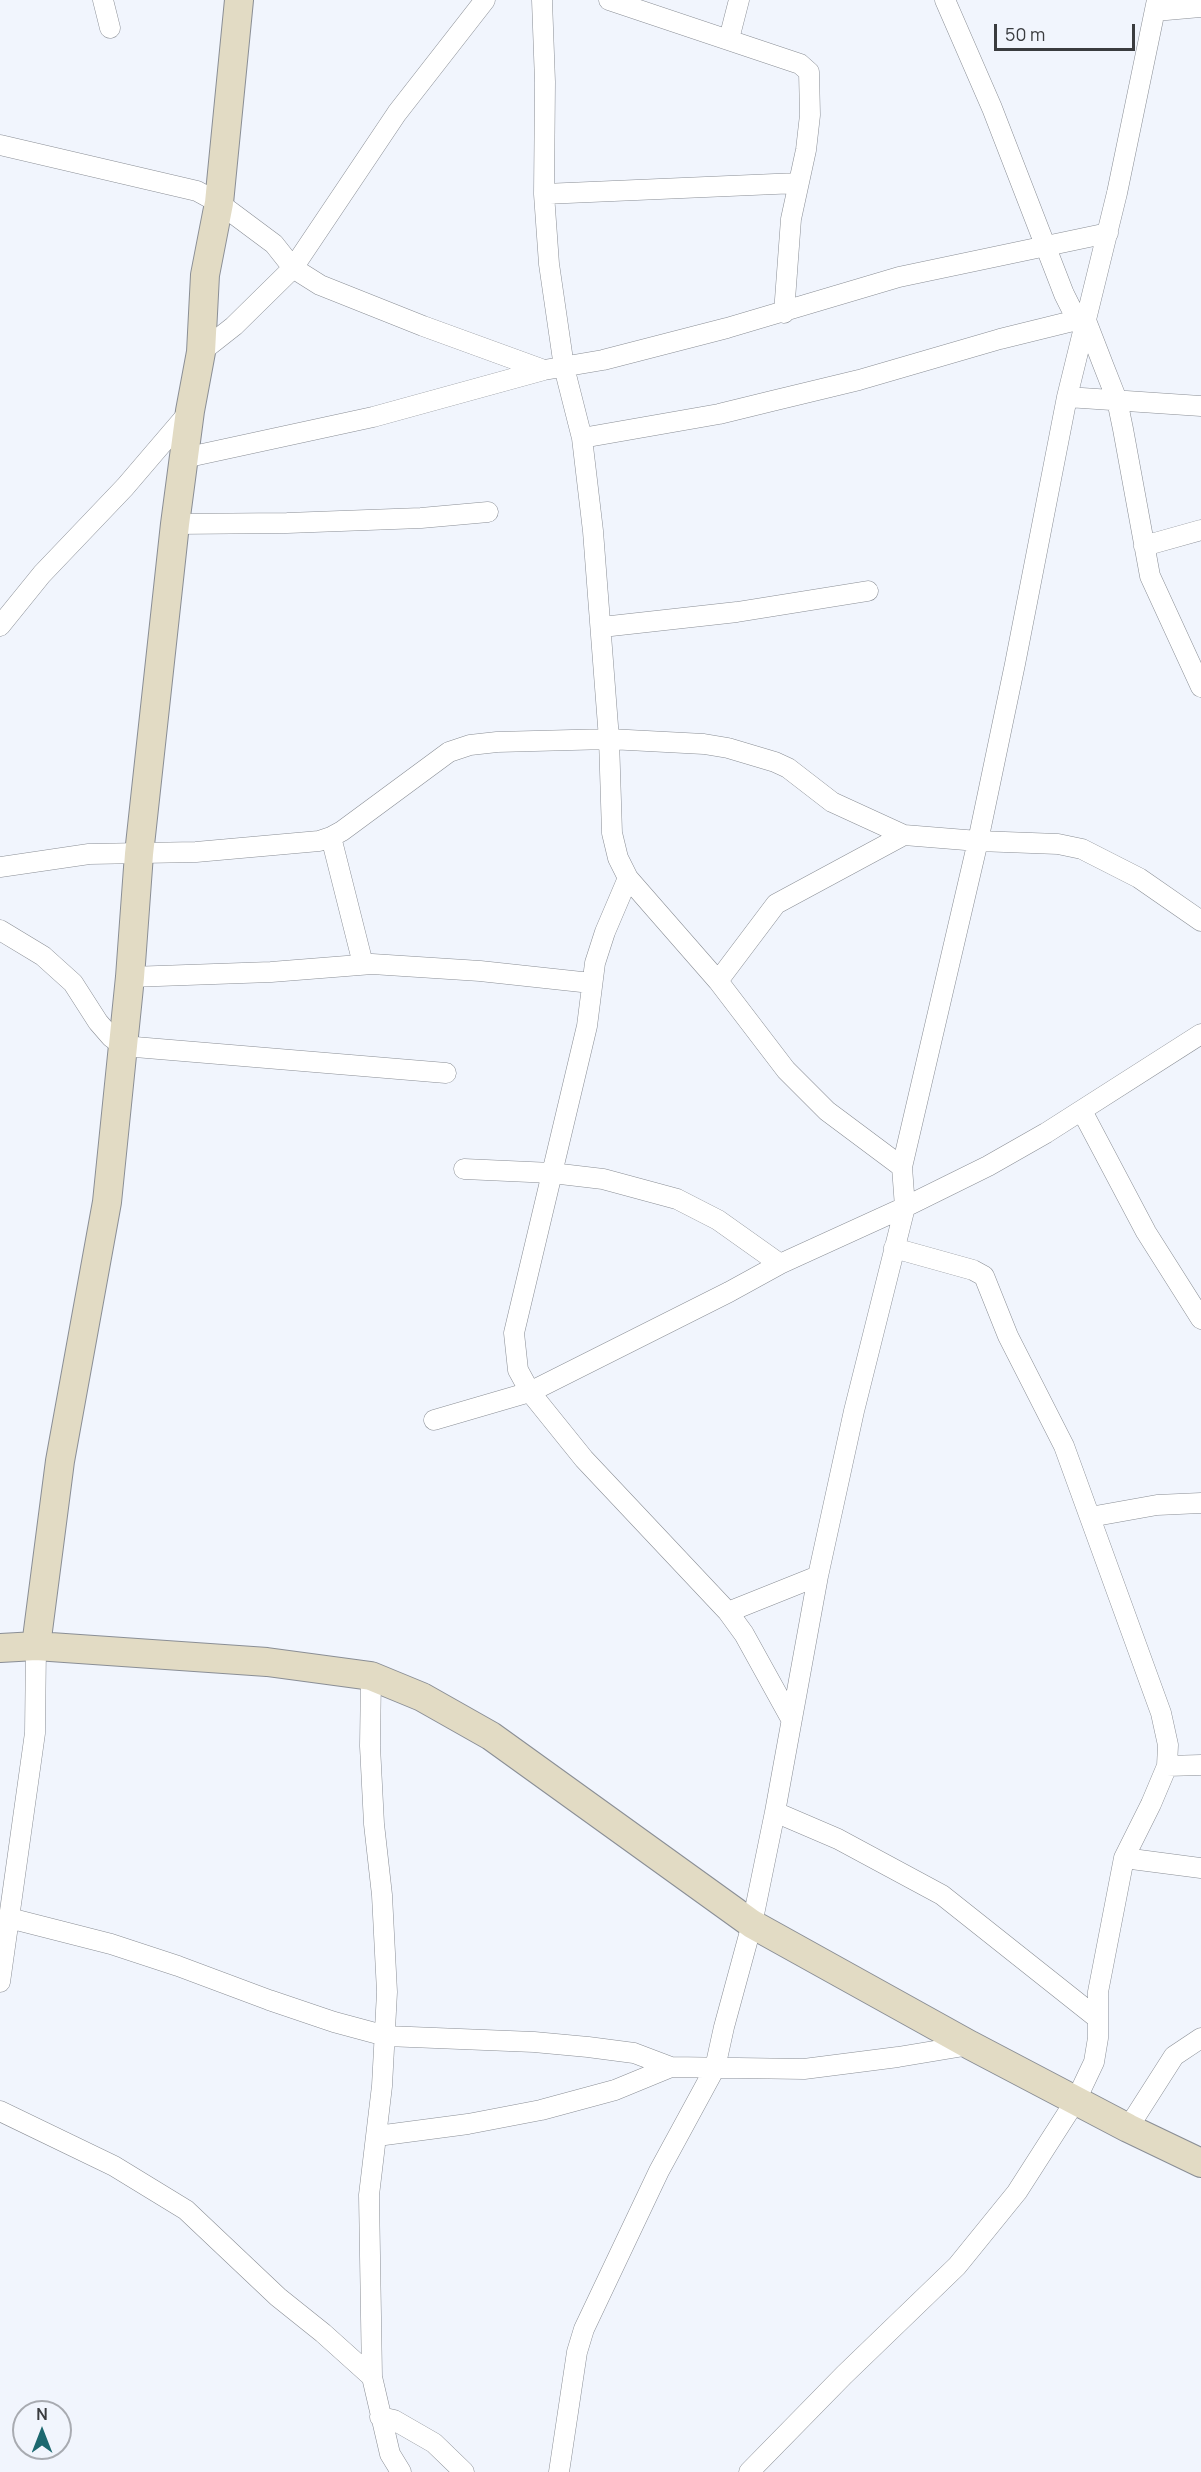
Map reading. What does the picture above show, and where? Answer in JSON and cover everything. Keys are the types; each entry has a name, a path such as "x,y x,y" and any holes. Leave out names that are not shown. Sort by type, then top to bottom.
{"street":[{"path":"103,0 110,28"},
{"path":"0,1982 35,1733 36,1646 60,1461 107,1202 130,977 139,854 184,458 201,352 205,275 219,203 239,0"},
{"path":"201,352 234,326 293,268 398,113 485,0"},
{"path":"542,0 545,82 544,194 554,368 582,438 602,627 612,833 618,858 628,878 718,981 786,1070 827,1111 902,1167"},
{"path":"609,0 800,64 809,72 811,88 806,150 791,219 784,313"},
{"path":"729,39 740,0"},
{"path":"945,0 992,108 1045,245 1117,400 1150,576 1201,687"},
{"path":"559,2472 577,2352 584,2330 659,2171 716,2068 724,2027 752,1924 818,1576 854,1411 905,1207 902,1167 978,842 1082,322 1108,233 1156,5 1201,8"},
{"path":"0,145 197,191 219,203 274,244 293,268 320,285 372,306 554,368"},
{"path":"544,194 798,183"},
{"path":"184,458 373,417 554,368 603,360 784,313 899,277 1108,233"},
{"path":"582,438 761,404 859,380 1020,333 1082,322"},
{"path":"1067,397 1201,406"},
{"path":"0,626 42,574 124,487 190,411"},
{"path":"176,524 421,518 488,512"},
{"path":"1144,546 1201,530"},
{"path":"602,627 737,612 868,591"},
{"path":"0,867 88,854 139,854 285,845 331,837 449,752 470,745 497,742 609,739 704,744 728,748 775,762 788,768 832,802 904,835 978,842 1058,844 1082,849 1139,878 1201,921"},
{"path":"718,981 776,904 904,835"},
{"path":"331,837 363,964"},
{"path":"628,878 605,932 591,983 587,1026 514,1333 519,1370 530,1392 584,1459 728,1612 744,1634 791,1719"},
{"path":"0,930 43,956 73,983 98,1022 111,1037 123,1046 446,1074"},
{"path":"130,977 271,972 363,964 480,971 591,983"},
{"path":"434,1420 530,1392 780,1264 988,1166 1082,1111 1201,1034"},
{"path":"1082,1111 1146,1232 1201,1319"},
{"path":"464,1169 552,1173 603,1179 677,1199 718,1220 780,1264"},
{"path":"748,2472 957,2266 1017,2192 1076,2100 1094,2062 1098,2038 1098,1992 1105,1946 1124,1858 1167,1766 1168,1745 1161,1713 1064,1446 1008,1336 984,1276 973,1270 894,1248"},
{"path":"1090,1517 1157,1505 1201,1503"},
{"path":"728,1612 818,1576"},
{"path":"0,1648 36,1646 267,1662 371,1676 422,1697 491,1736 752,1924 970,2045 1128,2128 1201,2163"},
{"path":"371,1676 370,1746 387,1992 386,2036 369,2194 372,2377 390,2454 399,2472"},
{"path":"1167,1766 1201,1765"},
{"path":"775,1812 838,1839 942,1895 1097,2018"},
{"path":"1124,1858 1201,1868"},
{"path":"9,1918 111,1944 178,1966 269,2001 386,2036 578,2046 634,2053 671,2067 716,2068 804,2069 970,2045"},
{"path":"1128,2128 1174,2056 1201,2038"},
{"path":"377,2136 468,2124 541,2110 615,2090 671,2067"},
{"path":"0,2111 114,2166 186,2210 278,2297 372,2377"},
{"path":"380,2416 394,2420 434,2443 464,2472"}]}
